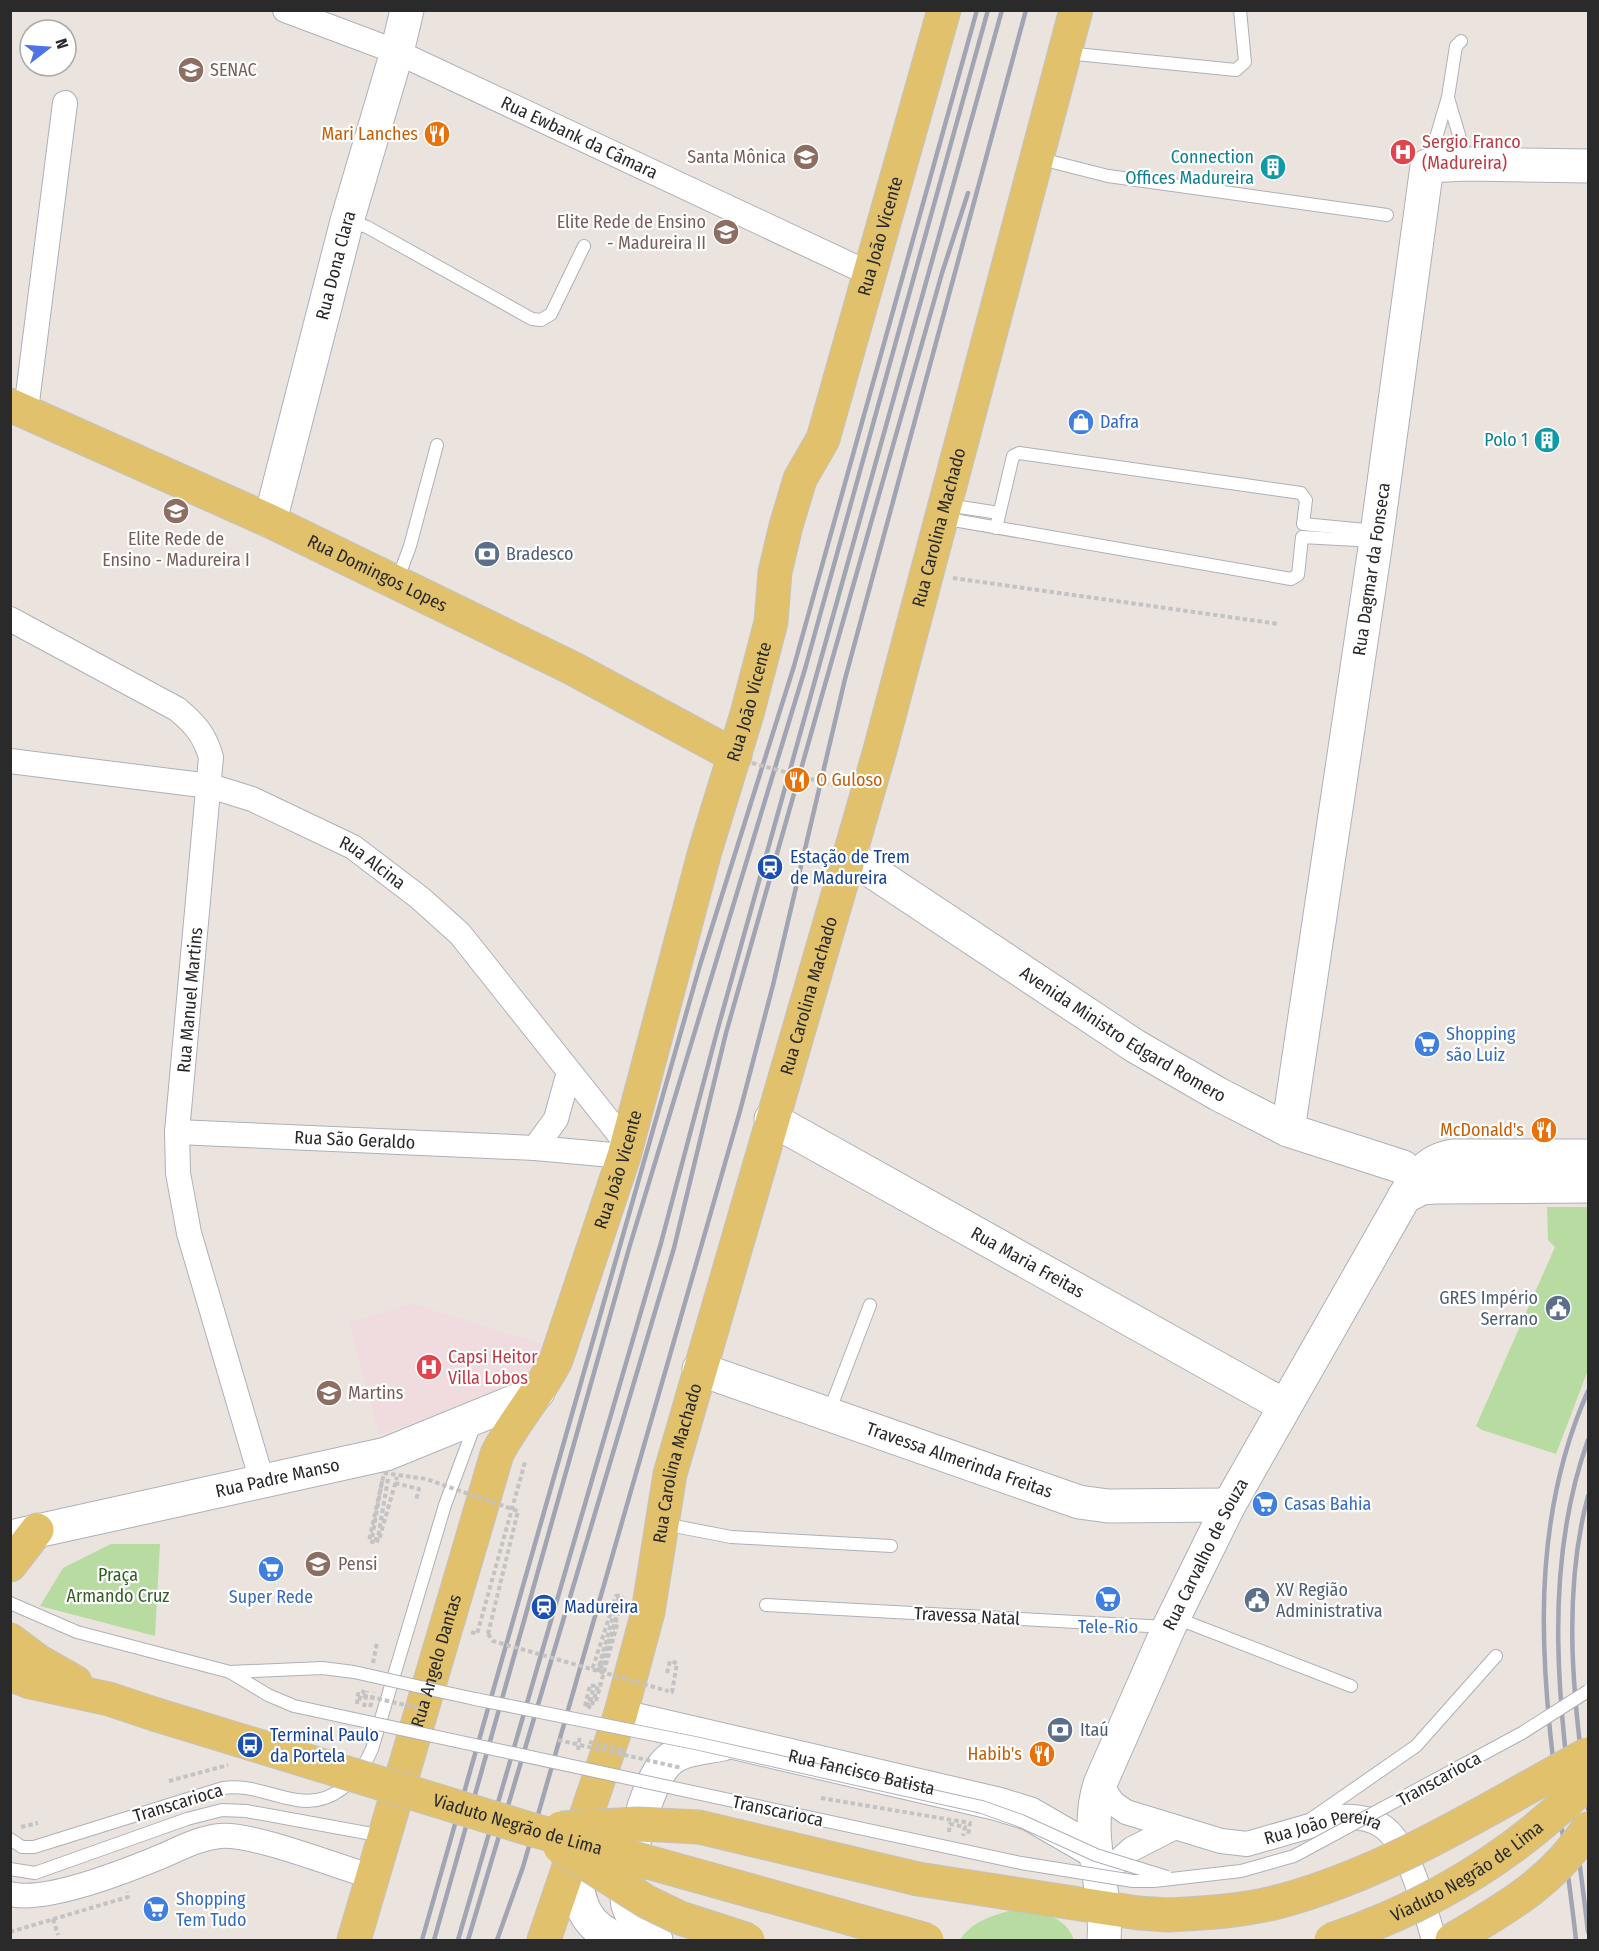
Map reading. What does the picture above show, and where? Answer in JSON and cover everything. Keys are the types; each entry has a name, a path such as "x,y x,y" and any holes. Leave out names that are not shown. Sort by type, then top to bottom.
{"main road":[{"name":"Rua João Vicente","path":"538,1392 556,1360 625,1150 705,851 743,759 771,622 775,572 786,526 800,479 823,439 944,10"},
{"name":"Rua Carolina Machado","path":"544,1941 573,1859 605,1717 648,1612 660,1523 699,1369 849,856 1076,10"},
{"name":"Rua Domingos Lopes","path":"18,407 270,521 572,668 743,759"},
{"name":"Rua Angelo Dantas","path":"354,1941 497,1454 510,1430 538,1392"},
{"path":"10,1565 24,1534"},
{"path":"10,1640 45,1665 109,1699"},
{"path":"10,1674 50,1687 109,1699"},
{"name":"Viaduto Negrão de Lima","path":"109,1699 533,1830 927,1941"},
{"path":"533,1830 638,1824 699,1827 918,1879 1099,1879 1168,1915 1226,1912 1279,1902 1331,1886 1402,1856 1588,1754"},
{"name":"Viaduto Negrão de Lima","path":"1331,1941 1407,1911 1488,1866 1560,1810 1588,1781"},
{"path":"1452,1941 1521,1900 1561,1866 1588,1828"},
{"path":"533,1830 631,1894 680,1918 748,1941"}],"street":[{"name":"Rua Ewbank da Câmara","path":"285,10 397,52 870,274"},
{"name":"Rua Dona Clara","path":"270,521 347,221 397,52 407,10"},
{"path":"18,407 65,103"},
{"path":"1427,166 1467,164 1588,166"},
{"name":"Rua Dagmar da Fonseca","path":"1288,1130 1377,536 1427,166"},
{"name":"Rua Manuel Martins","path":"10,619 177,709 197,725 204,736 211,757 177,1132 178,1173 189,1233 262,1481"},
{"name":"Rua Alcina","path":"10,761 210,786 252,799 352,847 420,898 460,934 569,1072 625,1150"},
{"name":"Avenida Ministro Edgard Romero","path":"849,856 1136,1046 1288,1130 1403,1167 1409,1188"},
{"path":"535,1148 556,1119 569,1072"},
{"name":"Rua Maria Freitas","path":"771,1119 1285,1406"},
{"name":"Rua São Geraldo","path":"177,1132 625,1150"},
{"path":"1409,1188 1427,1165 1440,1158 1453,1156 1588,1156"},
{"path":"1409,1188 1588,1186"},
{"name":"Rua Carvalho de Souza","path":"1104,1941 1094,1812 1100,1785 1172,1623 1229,1505 1409,1188"},
{"name":"Travessa Almerinda Freitas","path":"699,1369 1079,1502 1108,1506 1229,1505"},
{"name":"Rua Padre Manso","path":"24,1534 386,1454 538,1392"},
{"name":"Rua Fancisco Batista","path":"605,1717 730,1743 1030,1814 1099,1879"},
{"path":"656,1941 633,1917 628,1905 626,1886 644,1802 658,1773 673,1757 683,1752 730,1743"},
{"name":"Rua João Pereira","path":"1100,1785 1113,1803 1126,1812 1221,1841 1247,1844 1341,1817 1356,1816 1384,1827 1403,1852 1422,1897 1434,1941"},
{"path":"1099,1879 1132,1849 1173,1828"},
{"path":"10,1893 26,1897 71,1887 190,1844 222,1836 264,1844 374,1877"},
{"path":"573,1859 577,1888 587,1917 604,1934 620,1941"}],"lane":[{"path":"1065,53 1236,70 1245,63 1240,10"},
{"path":"1427,166 1448,97 1456,46 1461,41"},
{"path":"1448,97 1467,164"},
{"path":"1036,158 1108,176 1387,215"},
{"path":"347,221 368,227 532,319 541,320 551,314 584,246"},
{"path":"396,584 410,546 438,444"},
{"path":"943,511 996,528 1291,579 1298,575 1306,500 1301,493 1019,453 1013,456 996,528"},
{"path":"943,511 999,513"},
{"path":"1303,524 1377,536"},
{"path":"1302,537 1377,536"},
{"path":"829,1413 870,1305"},
{"name":"Transcarioca","path":"10,1839 22,1846 34,1847 223,1788 242,1786 306,1801 331,1796 353,1781 372,1749 445,1505 478,1418"},
{"path":"660,1523 731,1537 891,1546"},
{"name":"Transcarioca","path":"10,1604 77,1632 230,1672 280,1701 340,1716 1021,1863 1133,1881 1180,1880 1241,1871 1294,1856 1522,1733 1588,1691"},
{"name":"Travessa Natal","path":"766,1605 1172,1623 1351,1686"},
{"path":"1295,1831 1343,1794 1416,1746 1496,1656"},
{"name":"Transcarioca","path":"230,1672 322,1668 354,1672 695,1743 982,1807 1022,1821 1096,1855 1180,1880"},
{"path":"10,1869 35,1873 187,1819 222,1810 246,1811 384,1836"}],"path":[{"path":"926,574 1279,624"},
{"path":"743,759 840,787"},
{"path":"416,1500 418,1489 394,1483 379,1540 372,1538 383,1478 388,1479 377,1543 369,1541 384,1473 435,1482 518,1511 488,1634 493,1641 672,1692 677,1663 670,1661 667,1673"},
{"path":"598,1672 602,1662 623,1599 620,1595 616,1596 593,1667 604,1671"},
{"path":"605,1717 604,1671 624,1601 618,1599 599,1666 603,1668 621,1605"},
{"path":"362,1700 362,1689 374,1692 372,1700 370,1707 356,1704 358,1694 369,1696 379,1699 422,1709"},
{"path":"558,1740 682,1768"},
{"path":"589,1742 624,1750"},
{"path":"950,1794 944,1833 974,1838"},
{"path":"820,1798 970,1823"},
{"path":"16,1825 22,1827 38,1823"},
{"path":"53,1919 58,1935"}],"shaded area":[{"path":"413,1304 545,1345 538,1369 452,1412 379,1434 349,1322"}],"green space":[{"name":"GRES Império Serrano","path":"1547,1207 1588,1207 1588,1370 1556,1454 1476,1426 1555,1247 1548,1240"},
{"name":"Praça Armando Cruz","path":"111,1544 160,1544 155,1636 40,1606 63,1568"},
{"path":"1012,1910 1039,1913 1056,1919 1070,1931 1074,1940 960,1940 976,1924"}],"railway":[{"path":"422,1940 700,965 794,666 977,10"},
{"path":"434,1940 630,1245 805,669 988,10"},
{"path":"458,1940 661,1243 718,1028 1002,10"},
{"path":"497,1940 523,1867 740,1111 773,985 845,679 1026,10"},
{"path":"468,1940 674,1248 726,1033 942,273 968,193"},
{"path":"1576,1940 1550,1733 1545,1663 1544,1594 1550,1526 1564,1458 1588,1391"},
{"path":"1588,1440 1571,1500 1561,1561 1558,1623 1565,1747 1588,1932"},
{"path":"1588,1496 1580,1534 1572,1613 1578,1731 1588,1809"}],"place":[{"name":"SENAC","path":"191,70"},
{"name":"Mari Lanches","path":"437,134"},
{"name":"Sergio Franco (Madureira)","path":"1403,152"},
{"name":"Santa Mônica","path":"806,157"},
{"name":"Connection Offices Madureira","path":"1273,167"},
{"name":"Elite Rede de Ensino - Madureira II","path":"726,232"},
{"name":"Dafra","path":"1081,422"},
{"name":"Polo 1","path":"1547,440"},
{"name":"Elite Rede de Ensino - Madureira I","path":"176,511"},
{"name":"Bradesco","path":"487,554"},
{"name":"O Guloso","path":"797,780"},
{"name":"Estação de Trem de Madureira","path":"770,867"},
{"name":"Shopping são Luiz","path":"1427,1044"},
{"name":"McDonald's","path":"1544,1130"},
{"name":"GRES Império Serrano","path":"1558,1308"},
{"name":"Capsi Heitor Villa Lobos","path":"429,1367"},
{"name":"Martins","path":"329,1393"},
{"name":"Casas Bahia","path":"1265,1504"},
{"name":"Pensi","path":"318,1564"},
{"name":"Super Rede","path":"271,1569"},
{"name":"Tele-Rio","path":"1108,1599"},
{"name":"XV Região Administrativa","path":"1257,1600"},
{"name":"Madureira","path":"544,1607"},
{"name":"Itaú","path":"1060,1730"},
{"name":"Terminal Paulo da Portela","path":"250,1745"},
{"name":"Habib's","path":"1042,1754"},
{"name":"Shopping Tem Tudo","path":"156,1909"}]}
